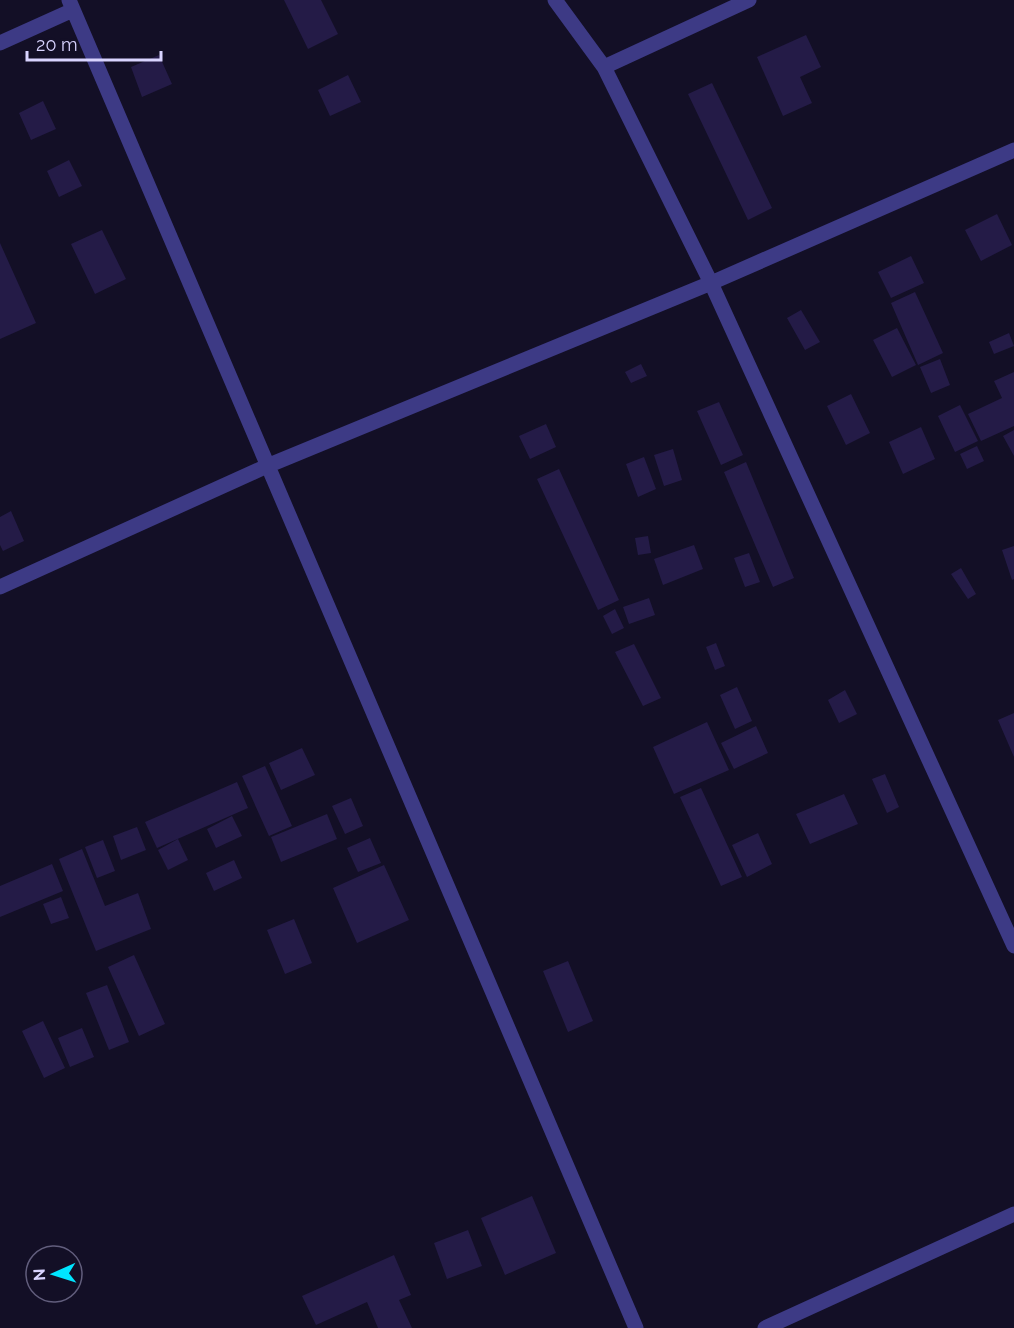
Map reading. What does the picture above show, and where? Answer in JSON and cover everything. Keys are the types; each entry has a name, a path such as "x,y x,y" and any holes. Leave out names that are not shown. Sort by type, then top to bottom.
{"street":[{"path":"555,0 604,67 711,283 1014,946"},
{"path":"604,67 749,0"},
{"path":"0,43 42,24 71,5 636,1328"},
{"path":"0,587 267,466 711,283 1014,150"},
{"path":"765,1328 1014,1214"}],"building":[{"path":"284,0 321,0 338,34 308,49"},
{"path":"806,35 821,67 800,77 812,103 783,116 757,57"},
{"path":"159,55 172,84 142,97 131,67"},
{"path":"348,75 361,102 330,116 318,90"},
{"path":"712,83 772,208 748,220 688,94"},
{"path":"43,101 56,129 31,140 19,113"},
{"path":"69,160 82,186 59,197 47,171"},
{"path":"997,214 1012,245 981,261 965,230"},
{"path":"102,230 126,279 95,294 71,244"},
{"path":"0,243 36,323 0,339"},
{"path":"911,256 924,283 891,298 878,272"},
{"path":"915,292 943,353 918,365 891,303"},
{"path":"801,310 820,342 805,350 787,318"},
{"path":"897,328 916,365 892,377 873,340"},
{"path":"1009,333 1014,346 994,354 989,342"},
{"path":"940,359 950,385 931,393 920,367"},
{"path":"641,364 647,376 631,383 625,372"},
{"path":"1014,372 1014,426 981,441 968,414 1002,398 994,381"},
{"path":"851,394 870,433 846,445 827,406"},
{"path":"719,402 743,455 721,465 697,411"},
{"path":"960,405 978,441 955,452 938,416"},
{"path":"546,424 556,447 530,459 519,436"},
{"path":"921,427 935,459 903,474 889,442"},
{"path":"1014,430 1014,456 1003,436"},
{"path":"977,446 984,461 967,469 960,454"},
{"path":"673,449 682,480 664,486 654,455"},
{"path":"644,457 656,489 638,497 626,464"},
{"path":"746,462 794,578 773,587 724,472"},
{"path":"559,469 619,600 598,610 537,479"},
{"path":"11,511 24,541 3,551 0,545 0,517"},
{"path":"648,536 651,553 638,555 635,538"},
{"path":"694,545 703,569 663,585 654,559"},
{"path":"1014,546 1014,579 1012,580 1002,550"},
{"path":"749,553 760,582 745,587 734,558"},
{"path":"961,568 976,594 968,599 951,574"},
{"path":"649,598 655,615 629,624 623,607"},
{"path":"615,609 624,628 612,634 603,616"},
{"path":"716,643 725,666 715,670 706,647"},
{"path":"634,644 661,698 643,706 615,652"},
{"path":"737,687 752,721 735,729 720,695"},
{"path":"845,690 857,714 839,723 828,700"},
{"path":"1014,713 1014,757 998,720"},
{"path":"707,722 729,770 674,794 653,747"},
{"path":"756,726 768,753 734,769 721,743"},
{"path":"302,748 315,775 281,790 269,763"},
{"path":"265,766 292,826 269,836 242,776"},
{"path":"885,774 899,807 887,813 872,779"},
{"path":"237,782 248,808 157,848 145,822"},
{"path":"701,788 742,877 721,886 680,797"},
{"path":"844,794 858,824 810,844 796,814"},
{"path":"351,798 363,826 345,834 332,806"},
{"path":"327,814 337,839 281,862 271,837"},
{"path":"232,816 242,836 216,848 207,829"},
{"path":"137,827 146,850 121,860 113,836"},
{"path":"758,833 772,864 747,877 732,845"},
{"path":"370,838 381,863 358,872 347,848"},
{"path":"178,839 188,860 168,870 158,850"},
{"path":"103,840 115,871 97,878 85,847"},
{"path":"82,849 105,906 138,893 151,929 96,951 59,859"},
{"path":"234,860 242,878 214,891 206,873"},
{"path":"52,864 63,891 0,917 0,886"},
{"path":"384,865 409,920 357,943 333,888"},
{"path":"61,897 69,918 51,924 43,904"},
{"path":"294,919 312,963 285,974 267,930"},
{"path":"134,955 165,1024 139,1036 108,967"},
{"path":"568,961 593,1021 568,1032 543,971"},
{"path":"107,985 129,1042 109,1050 86,993"},
{"path":"43,1021 65,1068 44,1078 22,1031"},
{"path":"82,1028 94,1057 70,1067 58,1038"},
{"path":"532,1196 556,1253 505,1275 481,1218"},
{"path":"468,1230 482,1266 447,1279 434,1243"},
{"path":"394,1255 411,1295 399,1300 412,1328 378,1328 367,1302 316,1325 302,1296"}]}
